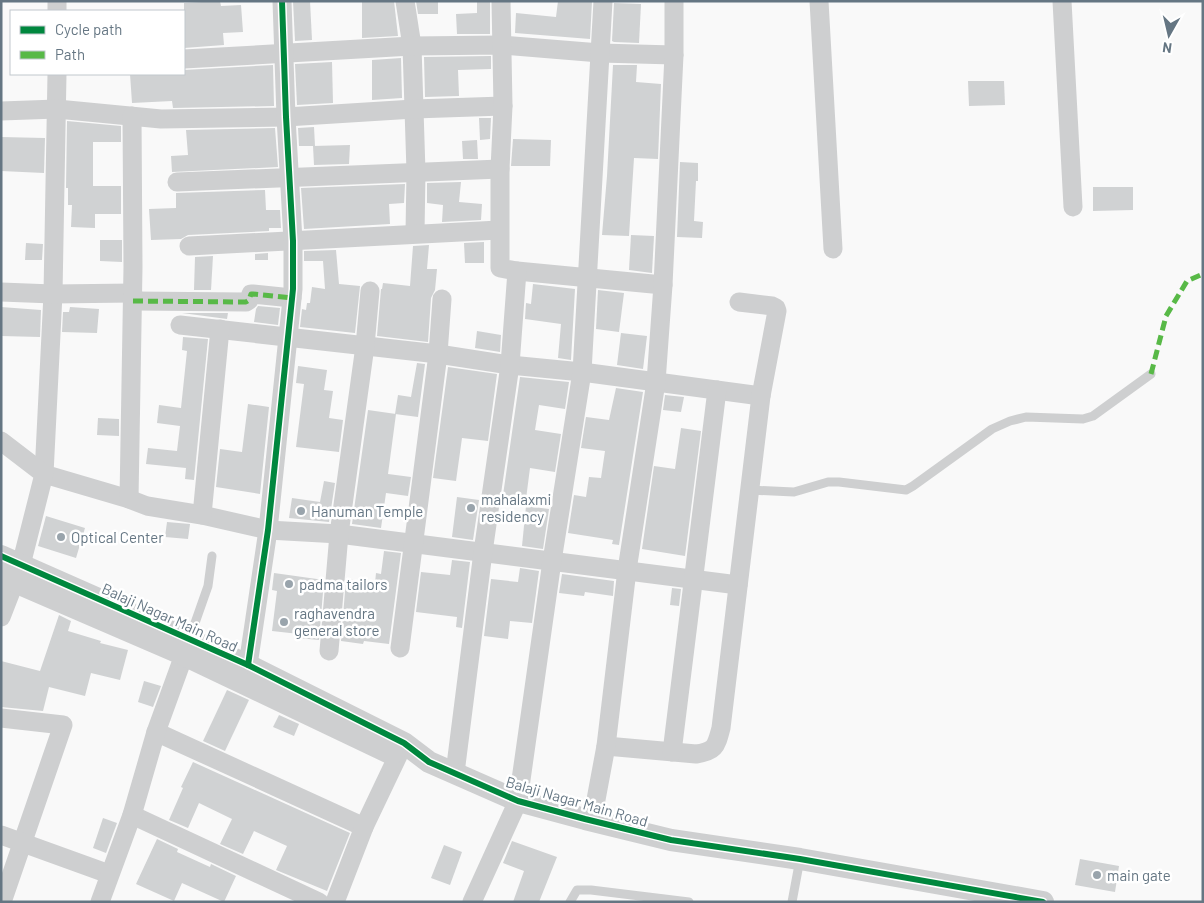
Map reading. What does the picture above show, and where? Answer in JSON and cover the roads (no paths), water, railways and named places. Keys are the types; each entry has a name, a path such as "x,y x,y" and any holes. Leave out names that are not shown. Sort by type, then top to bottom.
{"street":[{"path":"248,665 268,530 292,298 293,240 282,1"},
{"path":"405,1 412,46 416,172 415,234"},
{"path":"501,1 503,106 500,169 500,268 663,286"},
{"path":"472,902 518,801 552,561 582,372 603,1"},
{"path":"592,821 606,746 627,570 656,382 663,286 674,55 674,1"},
{"path":"819,1 833,249"},
{"path":"1062,1 1072,207"},
{"path":"185,59 412,46 502,45 600,53 674,55"},
{"path":"1,617 9,570 44,474 53,294 57,75"},
{"path":"1,112 57,109 161,118 286,117 414,109 503,106"},
{"path":"129,499 133,297 132,116"},
{"path":"177,182 500,169"},
{"path":"189,246 499,230"},
{"path":"455,774 483,552 510,365 517,270"},
{"path":"329,652 339,534 365,346 370,291"},
{"path":"1,292 246,302 251,294 292,298"},
{"path":"400,648 438,354 442,299"},
{"path":"606,746 696,754 709,752 717,744 721,728 761,396 778,311 772,306 739,302"},
{"path":"180,325 438,354 510,365 582,372 761,396"},
{"path":"202,515 220,329"},
{"path":"672,752 717,390"},
{"path":"1,440 44,474 147,506 202,515 268,530 339,534 738,585"},
{"name":"Balaji Nagar Main Road","path":"9,570 186,647 248,665 401,750 518,801 671,840 800,859 1043,902"},
{"path":"106,900 109,874 132,815 156,732 186,647 401,750 364,827 334,902"},
{"path":"1,718 63,725 2,902"},
{"path":"156,732 364,827"},
{"path":"132,815 319,902"},
{"path":"1,835 109,874"}],"lane":[{"path":"750,490 794,492 828,482 906,490 992,429 1010,420 1026,417 1083,419 1093,416 1151,374"},
{"path":"186,647 208,586 212,556"},
{"path":"792,902 800,859"},
{"path":"570,902 577,890 591,890 689,902"}],"place":[{"name":"mahalaxmi residency","path":"471,508"},
{"name":"Hanuman Temple","path":"301,511"},
{"name":"Optical Center","path":"61,537"},
{"name":"padma tailors","path":"289,584"},
{"name":"raghavendra general store","path":"284,622"},
{"name":"main gate","path":"1097,875"}]}
